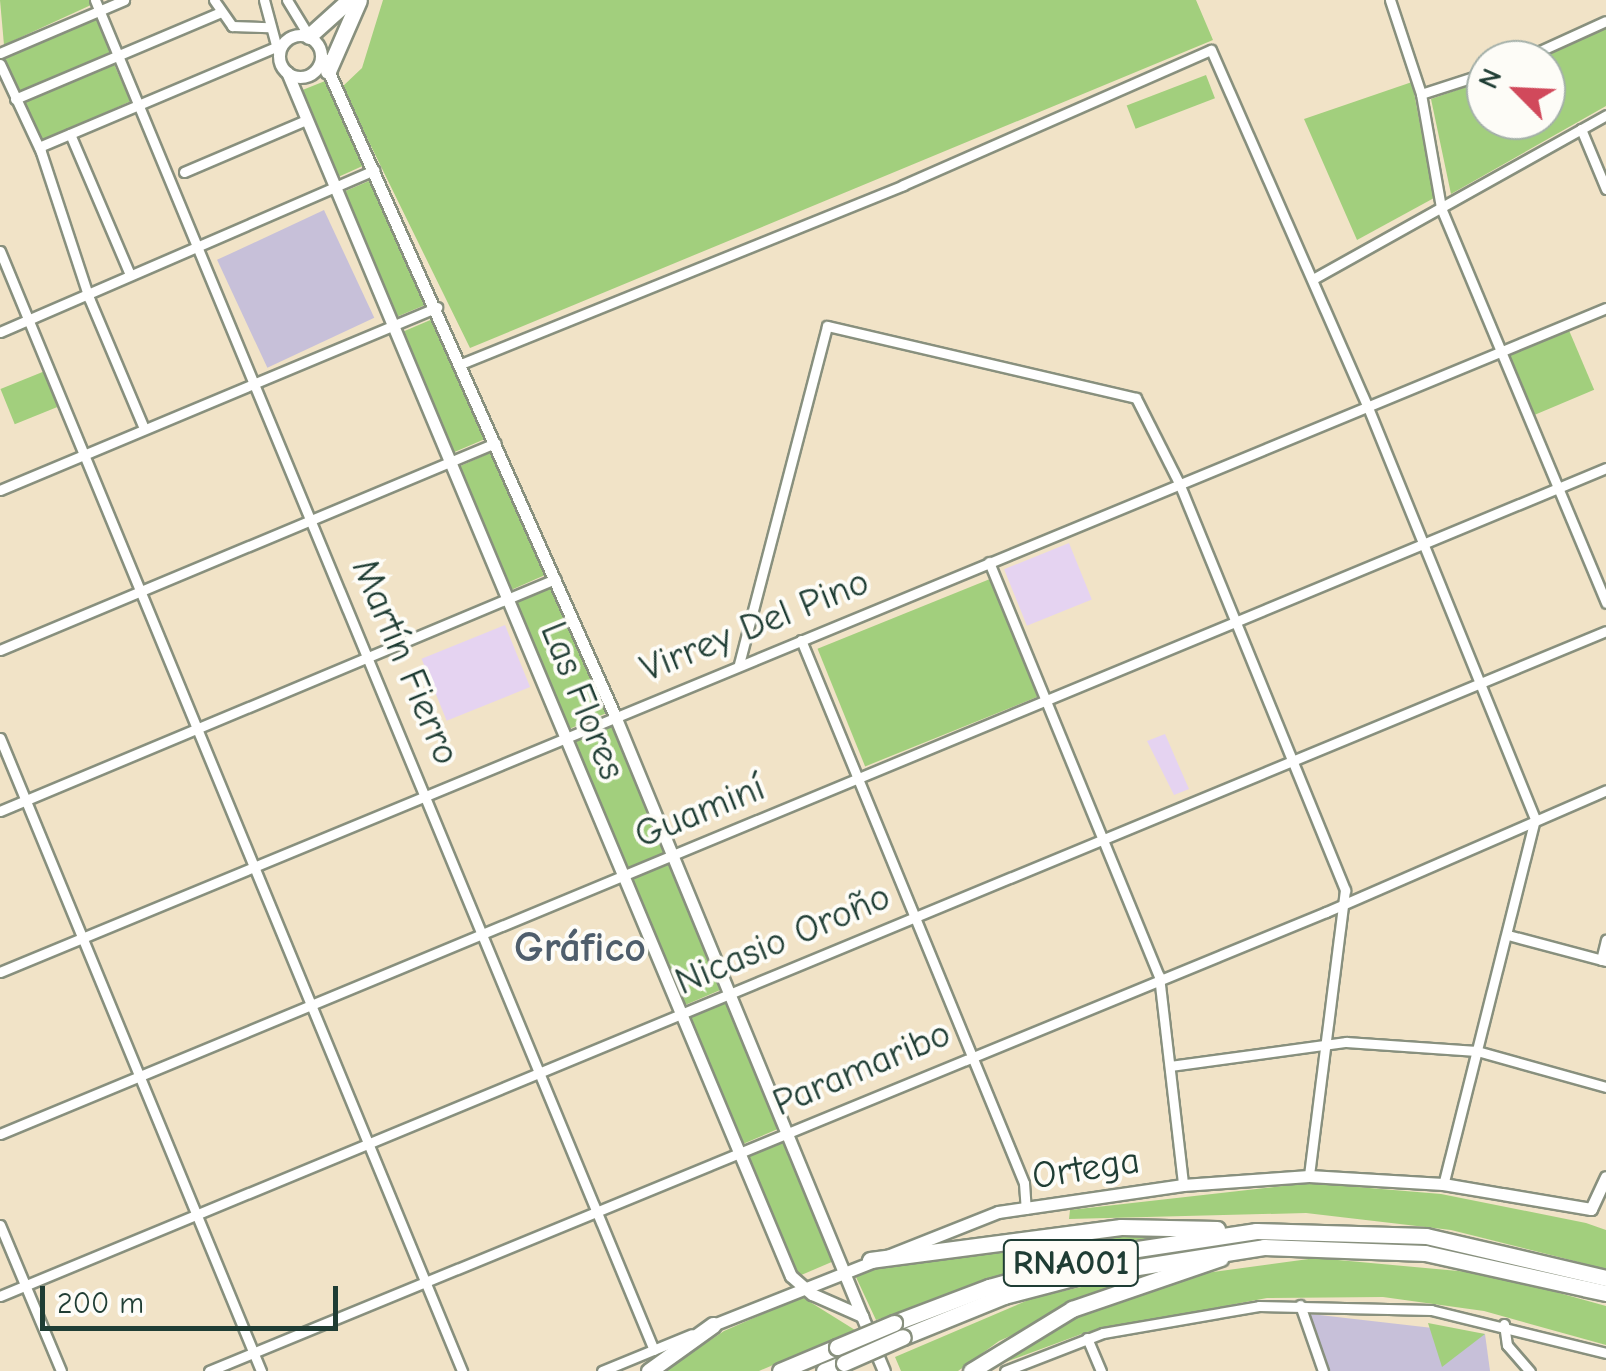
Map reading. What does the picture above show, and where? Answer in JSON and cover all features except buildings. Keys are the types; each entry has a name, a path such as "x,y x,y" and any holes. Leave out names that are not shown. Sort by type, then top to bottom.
{"highway":[{"path":"309,36 348,0"},
{"path":"325,64 359,0"},
{"path":"870,1260 1121,1227 1256,1231"},
{"name":"RNA001","path":"780,1371 841,1355 1078,1262 1256,1231 1426,1236 1606,1278"},
{"path":"971,1371 1072,1309 1264,1247"},
{"name":"RNA001","path":"898,1330 1081,1276 1264,1247 1425,1253 1606,1293"},
{"path":"649,1371 713,1325"},
{"name":"RNA001","path":"824,1371 841,1355"}],"street":[{"name":"Martín Fierro","path":"95,0 258,383 654,1350"},
{"path":"0,53 124,0"},
{"path":"214,0 219,13 232,26 269,27"},
{"path":"264,0 269,27 279,49"},
{"path":"39,147 309,36 287,0"},
{"path":"1390,0 1421,94 1441,208 1606,603"},
{"path":"15,99 219,13"},
{"path":"1564,40 1606,21"},
{"name":"Las Flores","path":"279,49 738,1153 801,1287 864,1321 615,716 437,307 309,36"},
{"path":"461,364 903,185 1211,50 1314,279 1535,819 1443,1184"},
{"path":"0,64 39,147 87,290 144,428"},
{"path":"286,72 309,75 325,64"},
{"path":"1421,94 1466,79"},
{"path":"1314,279 1606,115"},
{"path":"184,172 306,120"},
{"path":"1581,129 1606,189"},
{"path":"70,134 129,272"},
{"path":"0,332 87,290 375,170"},
{"path":"0,251 462,1371"},
{"path":"0,490 437,307"},
{"name":"Virrey Del Pino","path":"0,972 1606,308"},
{"path":"739,664 828,326 1134,396 1179,483 1347,900 1308,1176"},
{"path":"0,650 314,522 494,443"},
{"name":"Guaminí","path":"0,1134 1606,468"},
{"path":"989,562 1159,976 1182,1185"},
{"path":"0,811 372,659 555,579"},
{"name":"Nicasio Oroño","path":"0,1296 541,1075 1606,630"},
{"path":"802,640 856,780 1024,1182 1026,1209"},
{"path":"0,738 261,1371"},
{"name":"Paramaribo","path":"210,1371 1606,790"},
{"path":"1508,935 1604,960 1606,940"},
{"path":"1170,1066 1328,1042 1477,1051 1606,1087"},
{"name":"Ortega","path":"602,1371 978,1217 1026,1209 1182,1185 1308,1176 1443,1184 1606,1213"},
{"path":"1591,1209 1606,1177"},
{"path":"0,1225 61,1371"},
{"path":"1300,1304 1323,1371"},
{"path":"1006,1371 1088,1338 1227,1309 1300,1304 1431,1310 1504,1324 1606,1352"},
{"path":"1504,1324 1506,1346 1530,1371"},
{"path":"1088,1338 1101,1371"},
{"path":"878,1358 884,1371"}],"shaded area":[{"path":"324,210 374,318 267,368 217,260"},
{"path":"1069,543 1092,600 1027,626 1004,569"},
{"path":"505,625 530,687 447,721 422,659"},
{"path":"1165,734 1189,789 1174,795 1147,741"},
{"path":"1302,1313 1485,1334 1490,1371 1324,1371"}],"green space":[{"path":"0,0 89,0 91,5 4,45"},
{"path":"383,0 1196,0 1213,40 470,348 342,87 362,68"},
{"path":"96,18 111,52 19,93 4,59"},
{"path":"1606,26 1606,106 1566,129 1566,46"},
{"path":"113,62 130,101 41,141 23,102"},
{"path":"1206,75 1215,98 1136,129 1127,105"},
{"path":"325,81 367,164 336,178 300,91"},
{"path":"1412,82 1434,198 1357,240 1304,119"},
{"path":"1466,87 1466,140 1546,140 1451,194 1431,99"},
{"path":"376,178 429,303 397,317 344,192"},
{"path":"435,318 486,439 454,452 403,332"},
{"path":"1568,328 1594,390 1534,415 1508,353"},
{"path":"45,371 59,406 15,424 0,389"},
{"path":"494,451 549,573 511,590 457,468"},
{"path":"990,579 1038,697 865,766 818,649"},
{"path":"553,587 607,713 567,730 513,604"},
{"path":"611,724 666,853 626,870 571,741"},
{"path":"669,863 723,989 683,1006 629,880"},
{"path":"729,1001 783,1127 743,1144 689,1018"},
{"path":"784,1140 835,1261 798,1276 747,1156"},
{"path":"1310,1183 1441,1194 1586,1223 1606,1230 1606,1269 1451,1230 1306,1213 1069,1219 1070,1210"},
{"path":"1162,1235 876,1320 855,1275 885,1260 1084,1236"},
{"path":"1316,1258 1491,1274 1606,1306 1606,1345 1484,1311 1383,1297 1267,1298 1087,1332 984,1370 1074,1314 1191,1275"},
{"path":"1160,1269 999,1341 958,1371 901,1371 895,1357 1033,1298"},
{"path":"802,1297 855,1330 759,1371 664,1371 724,1331"},
{"path":"1428,1323 1485,1334 1442,1367"}],"district":[{"name":"Gráfico","path":"580,948"}]}
